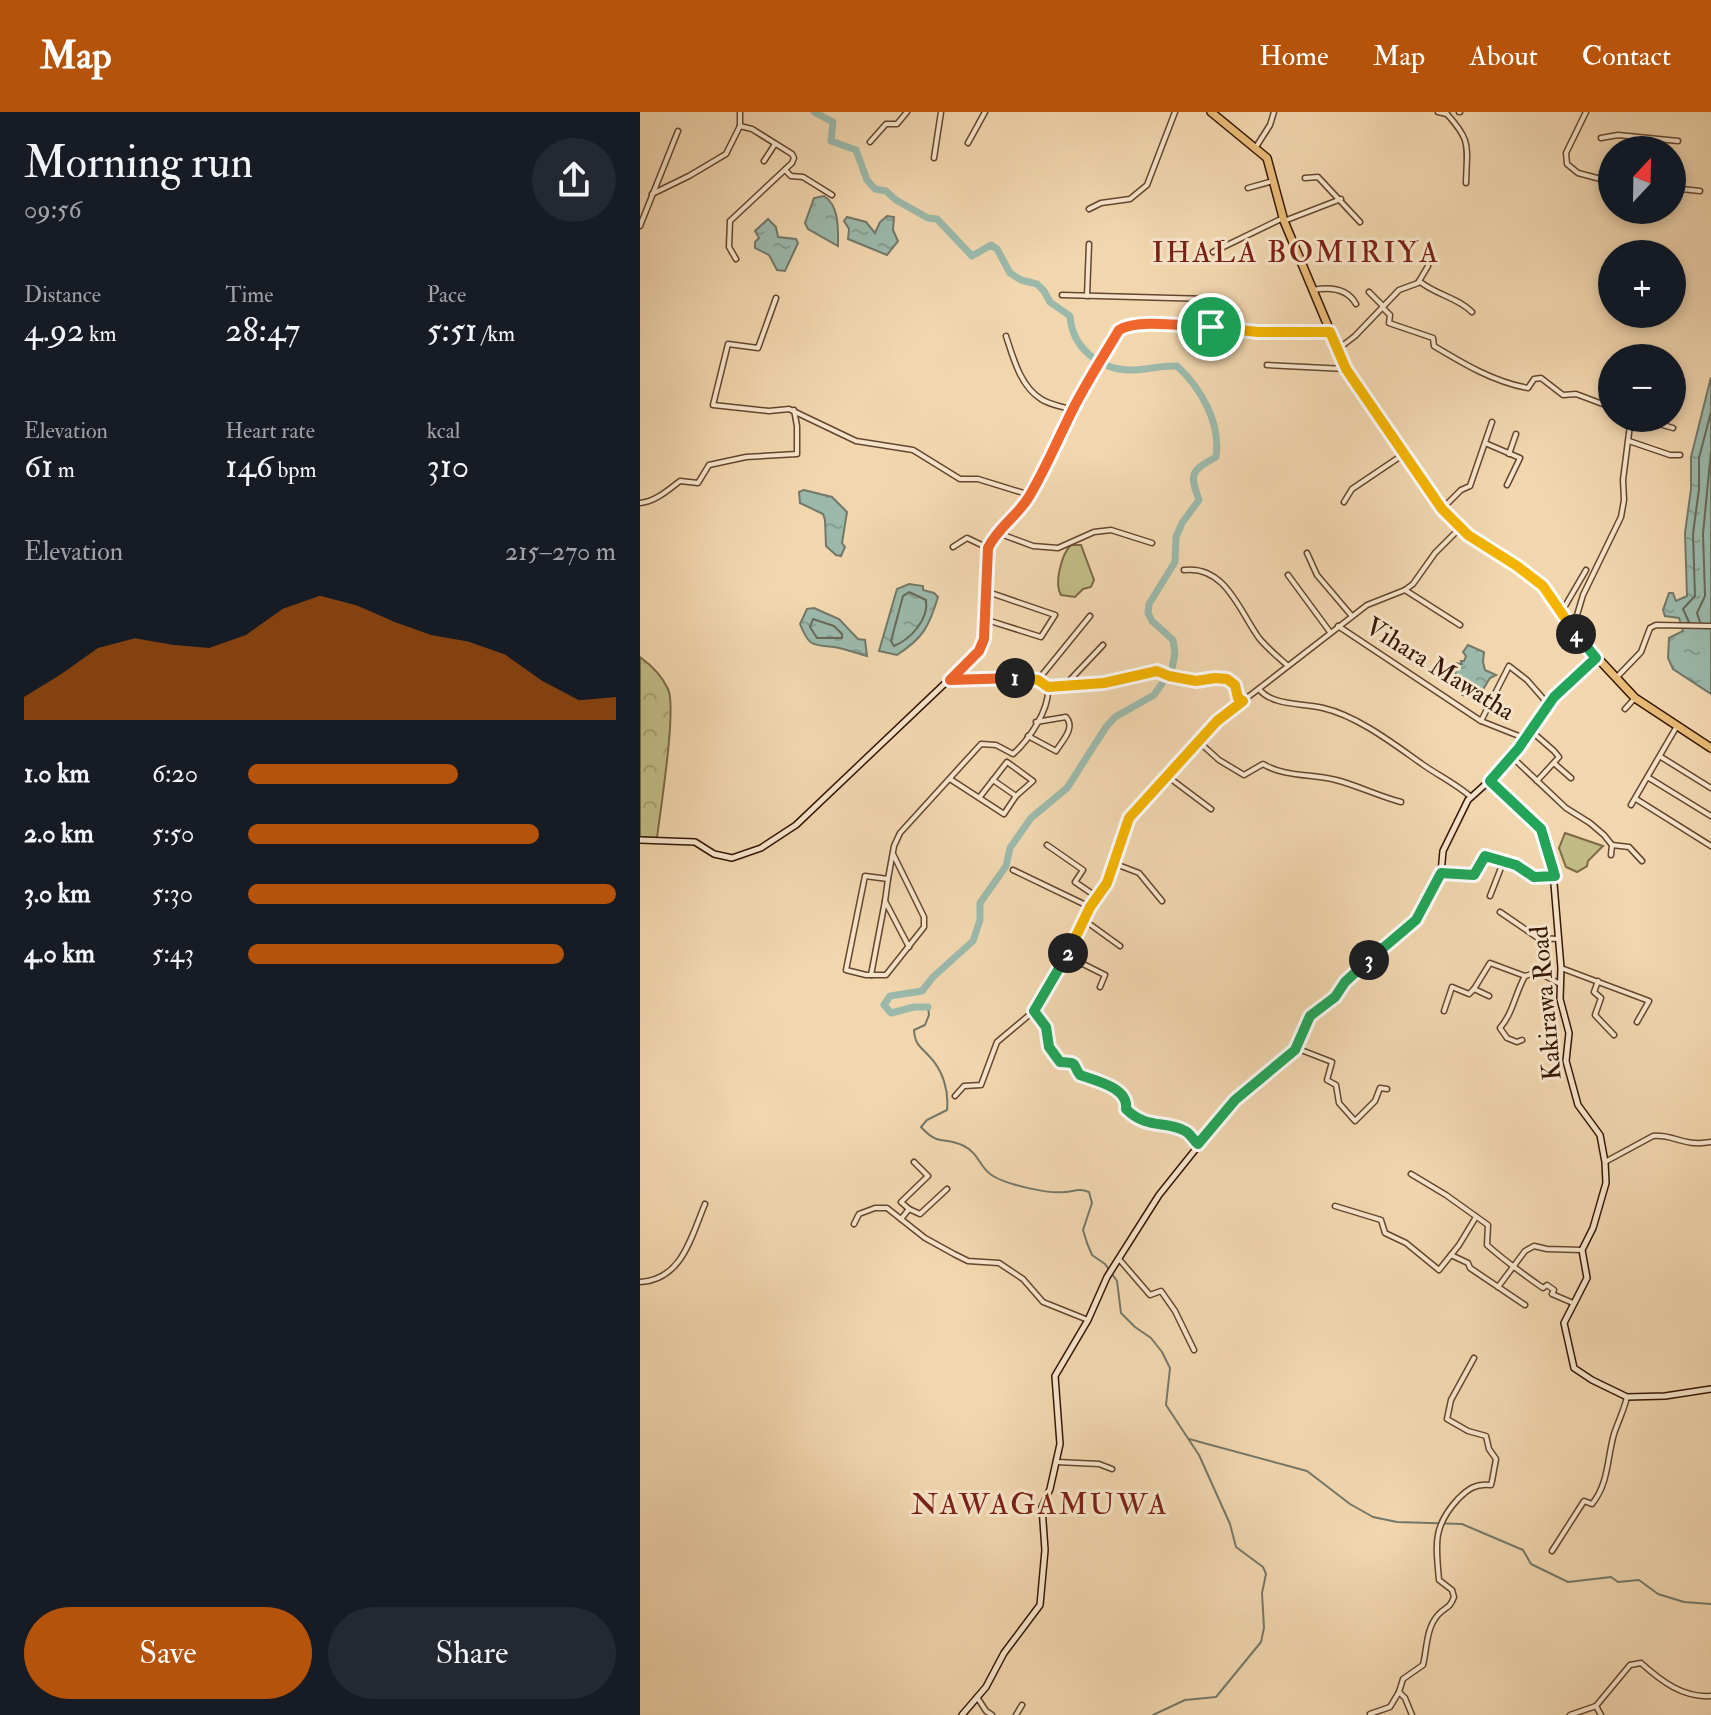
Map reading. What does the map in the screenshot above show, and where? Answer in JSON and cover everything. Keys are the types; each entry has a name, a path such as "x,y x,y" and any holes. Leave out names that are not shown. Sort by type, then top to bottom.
{"main road":[{"path":"1211,112 1267,158 1283,219 1336,350 1442,509 1460,528 1543,586 1596,658 1635,698 1711,748"}],"street":[{"path":"652,194 726,154 740,126 740,112"},
{"path":"870,142 886,124 897,124 907,112"},
{"path":"934,158 941,112"},
{"path":"968,143 985,112"},
{"path":"1089,209 1101,203 1130,199 1147,185 1175,112"},
{"path":"1256,147 1274,112"},
{"path":"1438,112 1446,113 1461,127 1465,136 1466,183"},
{"path":"1586,112 1566,153 1567,164 1578,173 1598,178"},
{"path":"736,259 729,247 730,221 794,158 752,129 740,126"},
{"path":"641,222 678,131"},
{"path":"764,161 775,144"},
{"path":"785,170 791,176 803,177 832,195"},
{"path":"1305,178 1318,177 1360,222"},
{"path":"1248,188 1273,181"},
{"path":"1686,190 1700,191"},
{"path":"1213,252 1283,219 1341,199"},
{"path":"1087,296 1089,244"},
{"path":"1336,350 1355,336 1399,290 1419,281 1428,266"},
{"path":"1419,281 1439,294 1461,301 1472,312"},
{"path":"1313,290 1344,292 1356,304"},
{"path":"1369,292 1390,315 1389,323 1428,334 1433,338 1434,346 1470,368 1493,376 1504,384 1528,388 1534,379 1541,378 1563,395 1576,394 1598,402"},
{"path":"1062,295 1208,299 1211,327"},
{"path":"776,298 758,348 728,344 713,405 769,411 794,410 856,441 913,450 960,479 978,479 1030,495"},
{"path":"640,840 695,842 714,854 732,858 761,848 796,825 982,647 987,620 988,548 1003,526 1021,510 1051,457 1072,410 1123,327 1156,324 1258,332 1330,332"},
{"path":"1006,336 1017,369 1034,393 1040,399 1072,410"},
{"path":"1267,365 1346,369"},
{"path":"640,503 647,503 680,481 698,483 709,465 746,457 797,454 794,410"},
{"path":"1442,509 1461,490 1470,486 1492,422"},
{"path":"1569,625 1577,615 1583,595 1621,517 1630,432"},
{"path":"1509,454 1516,434"},
{"path":"1629,441 1670,455 1680,455"},
{"path":"1485,443 1520,458 1507,485"},
{"path":"1344,502 1352,489 1405,454"},
{"path":"1003,526 1006,536 1045,547 1058,548 1094,532 1111,530 1152,543"},
{"path":"955,1096 964,1086 981,1085 997,1042 1034,1011 1067,956 1090,907 1107,883 1129,818 1217,721 1351,616 1377,599 1405,590 1413,584 1435,553 1460,528"},
{"path":"953,547 967,538 988,548"},
{"path":"1307,553 1317,575 1351,616"},
{"path":"1184,570 1198,568 1223,581 1261,642 1287,665"},
{"path":"1561,613 1586,570"},
{"path":"1288,575 1330,632"},
{"path":"1405,590 1460,625"},
{"path":"987,620 1041,637 1055,615 988,592"},
{"path":"1038,680 1090,616"},
{"path":"1615,679 1634,661 1649,636 1650,628 1656,625 1711,626"},
{"name":"Vihara Mawatha","path":"1338,626 1481,721 1525,738"},
{"path":"1067,683 1103,645"},
{"path":"962,1715 995,1674 1004,1653 1040,1605 1045,1550 1042,1507 1060,1444 1055,1376 1088,1320 1107,1277 1154,1202 1235,1100 1286,1059 1296,1048 1310,1016 1335,997 1345,982 1416,920 1441,873 1443,851 1471,797 1512,757 1548,704 1596,658"},
{"path":"1481,721 1509,666 1527,680 1548,704"},
{"path":"1048,687 1067,683 1104,683 1157,671 1196,681 1227,679 1235,685 1238,698 1243,701"},
{"path":"950,680 1024,677 1038,680 1048,687 1049,693 1022,746 979,798"},
{"path":"1259,689 1266,696 1325,708 1348,718 1394,742 1427,768 1455,782 1471,797"},
{"path":"1625,709 1635,698"},
{"path":"1028,736 1056,751 1070,728 1066,717 1036,722"},
{"path":"1631,805 1677,726"},
{"path":"1530,730 1559,757 1537,781"},
{"path":"1198,741 1219,760 1244,775 1263,764 1273,770 1362,787 1373,795 1401,802"},
{"path":"871,975 893,854 900,833 981,744 996,745 1013,754"},
{"path":"1512,757 1566,808 1590,823 1612,845 1629,847 1642,861"},
{"path":"1661,757 1711,788"},
{"path":"950,779 1004,814 1016,796 1033,781 1007,762"},
{"path":"1555,764 1571,778"},
{"path":"1167,776 1211,809"},
{"path":"1649,778 1711,816"},
{"path":"993,780 1016,796"},
{"name":"Kakirawa Road","path":"1490,781 1541,829 1555,876 1560,984 1569,1033 1566,1061 1578,1105 1600,1135 1605,1162 1606,1183 1593,1228 1582,1250 1587,1278 1564,1323 1574,1368 1627,1397 1665,1396 1711,1389"},
{"path":"1636,799 1711,846"},
{"path":"1047,845 1083,870 1075,882 1097,897"},
{"path":"1611,855 1612,845"},
{"path":"888,879 865,876 862,880 846,970 886,975 924,927 924,917 893,854"},
{"path":"1441,873 1474,875 1485,856 1504,860 1534,877 1555,876"},
{"path":"1490,896 1504,860"},
{"path":"1113,863 1139,873 1162,901"},
{"path":"1013,870 1090,907"},
{"path":"885,901 909,948"},
{"path":"1500,912 1538,938 1558,939"},
{"path":"1084,920 1120,946"},
{"path":"1067,956 1105,975 1100,987"},
{"path":"1444,1011 1452,987 1469,994 1490,963 1525,976 1538,972 1560,984"},
{"path":"1561,968 1649,1001 1637,1022"},
{"path":"1522,1040 1517,1042 1507,1038 1500,1028 1511,1015 1514,998 1525,976"},
{"path":"1598,981 1594,992 1601,998 1595,1015 1614,1035"},
{"path":"1474,989 1489,996"},
{"path":"1034,1011 1046,1027 1049,1047 1060,1062 1075,1063 1080,1075 1125,1096 1126,1109 1132,1116 1144,1122 1186,1131 1198,1144"},
{"path":"1296,1048 1332,1062 1327,1080 1336,1085 1339,1103 1355,1121 1375,1101 1380,1088 1387,1089"},
{"path":"1605,1162 1653,1136 1661,1135 1694,1145 1711,1142"},
{"path":"914,1162 928,1176 901,1202 909,1209 920,1214 947,1189"},
{"path":"1411,1174 1488,1225 1487,1245 1514,1264 1517,1270 1543,1288 1547,1285 1554,1290 1552,1294 1573,1303"},
{"path":"640,1282 655,1280 679,1263 705,1204"},
{"path":"1335,1206 1381,1220 1385,1233 1406,1243 1439,1270 1476,1217"},
{"path":"854,1224 859,1214 875,1208 887,1208 925,1238 968,1261 999,1263 1023,1279 1043,1302 1088,1320"},
{"path":"901,1219 909,1209"},
{"path":"1498,1287 1514,1264 1534,1246 1582,1250"},
{"path":"1451,1255 1468,1263 1470,1268 1525,1305"},
{"path":"1119,1259 1150,1295 1161,1291 1175,1311 1194,1350"},
{"path":"1370,1714 1390,1707 1403,1679 1423,1665 1430,1629 1438,1614 1449,1608 1454,1597 1452,1590 1439,1580 1436,1540 1442,1518 1465,1492 1475,1486 1491,1485 1496,1459 1489,1449 1486,1436 1468,1431 1447,1419 1451,1400 1474,1358"},
{"path":"1552,1551 1584,1501 1592,1504 1605,1481 1615,1432 1622,1419 1627,1397"},
{"path":"1057,1462 1099,1464 1112,1469"},
{"path":"1570,1715 1596,1706 1630,1665 1641,1663 1656,1677 1683,1693 1711,1696"},
{"path":"1399,1692 1412,1715"},
{"path":"977,1697 992,1715"},
{"path":"1016,1715 1022,1705"},
{"path":"1596,1706 1601,1715"}],"green space":[{"path":"1071,545 1081,545 1094,580 1091,587 1083,589 1075,597 1061,595 1058,584 1062,562"},
{"path":"640,657 663,680 670,700 669,738 657,838 640,837"},
{"path":"1565,833 1603,846 1587,866 1577,872 1566,867 1559,848"}],"water":[{"path":"824,196 835,212 838,246 808,229 805,223 814,198"},
{"path":"887,216 894,217 893,230 898,241 887,255 848,239 849,229 844,221 847,217 866,222 875,233"},
{"path":"768,219 776,227 778,237 796,239 798,243 785,271 777,270 769,255 755,248 759,238 755,231"},
{"path":"1711,377 1711,694 1673,669 1668,658 1669,638 1683,631 1679,618 1665,616 1663,610 1669,593 1673,593 1676,601 1687,596 1685,533 1691,489 1691,457"},
{"path":"804,490 832,497 847,512 842,543 845,547 841,556 826,546 823,514 800,503 799,492"},
{"path":"909,584 923,586 923,590 938,597 931,616 919,637 897,655 879,651 897,589"},
{"path":"814,608 839,619 858,639 865,640 867,656 809,641 800,624 807,609"},
{"path":"1468,645 1484,652 1485,670 1496,675 1490,678 1477,699 1462,695 1458,688 1454,663 1462,664 1466,656 1463,652"}],"waterway":[{"path":"814,112 833,122 831,141 856,150 867,180 875,189 886,191 928,218 937,219 972,256 991,245 997,249 1010,273 1037,284 1050,302 1070,316 1076,338 1089,355 1119,369 1177,366 1201,395 1212,419 1217,444 1216,457 1194,474 1199,500 1182,523 1176,537 1175,562 1149,604 1148,613 1152,621 1173,640 1175,653 1172,669 1154,695 1115,717 1067,788 1031,818 1010,848 1006,866 980,903 980,920 973,941 922,991 890,996 884,1005 891,1013 928,1007"},
{"path":"928,1007 925,1025 914,1030 918,1045 941,1074 946,1088 947,1110 927,1120 921,1127 932,1137 969,1149 988,1173 1018,1186 1049,1192 1089,1192 1092,1203 1083,1230 1092,1255 1105,1264 1117,1281 1121,1313 1151,1338 1162,1352 1170,1368 1166,1405 1199,1455 1230,1524 1236,1547 1263,1567 1266,1574 1262,1593 1264,1628 1261,1642 1216,1697 1185,1700 1153,1715"},
{"path":"1189,1439 1307,1471 1350,1504 1373,1517 1397,1522 1462,1524 1523,1550 1531,1564 1568,1582 1611,1577 1618,1582 1639,1580 1658,1594 1684,1602 1711,1604"}],"district":[{"name":"IHALA BOMIRIYA","path":"1296,252"},
{"name":"NAWAGAMUWA","path":"1040,1504"}],"route":[{"path":"1156,324 1211,327 1258,332 1330,332 1346,369 1442,509 1468,535 1543,586 1596,658 1554,697 1518,749 1490,781 1541,829 1555,876 1534,877 1516,865 1485,856 1474,875 1441,873 1416,920 1345,982 1335,997 1310,1016 1295,1050 1235,1100 1198,1144 1186,1131 1144,1122 1132,1116 1126,1109 1125,1096 1080,1075 1075,1063 1060,1062 1047,1042 1046,1027 1034,1011 1067,956 1090,907 1107,883 1129,818 1217,721 1243,701 1238,698 1235,685 1227,679 1196,681 1157,671 1104,683 1067,683 1048,687 1038,680 1024,677 950,680 982,647 987,618 988,548 991,541 1021,510 1051,457 1072,410 1119,330 1129,325 1156,324"}]}
